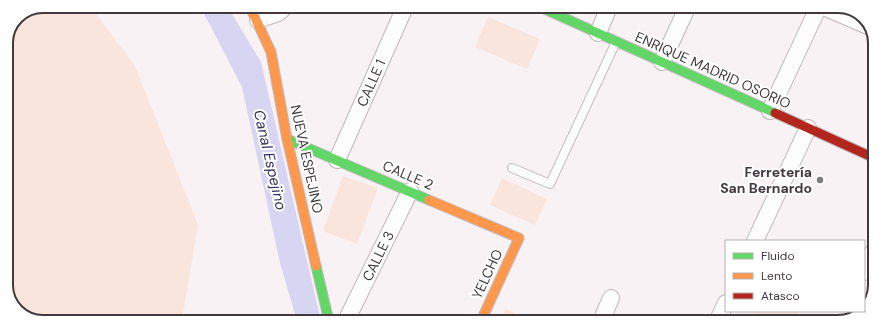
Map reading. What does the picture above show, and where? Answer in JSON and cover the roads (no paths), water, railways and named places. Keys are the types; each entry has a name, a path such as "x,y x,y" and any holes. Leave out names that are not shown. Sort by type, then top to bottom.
{"street":[{"path":"254,13 278,13"},
{"name":"NUEVA ESPEJINO","path":"254,13 270,52 287,138 328,315"},
{"name":"CALLE 1","path":"336,160 402,13"},
{"name":"ENRIQUE MADRID OSORIO","path":"553,13 868,155"},
{"path":"598,33 606,13"},
{"path":"662,62 685,13"},
{"path":"770,111 816,13"},
{"path":"838,13 860,23"},
{"path":"755,240 808,128"},
{"name":"CALLE 2","path":"287,138 519,238"},
{"name":"CALLE 3","path":"349,315 410,191"},
{"name":"YELCHO","path":"484,315 519,238"},
{"path":"604,315 611,298"},
{"path":"720,315 725,304"}],"lane":[{"path":"512,168 550,184 616,42"}],"water":[{"name":"Canal Espejino","path":"204,13 231,13 261,62 320,315 295,315 280,263 242,87"}],"place":[{"name":"Ferretería San Bernardo","path":"820,180"}]}
